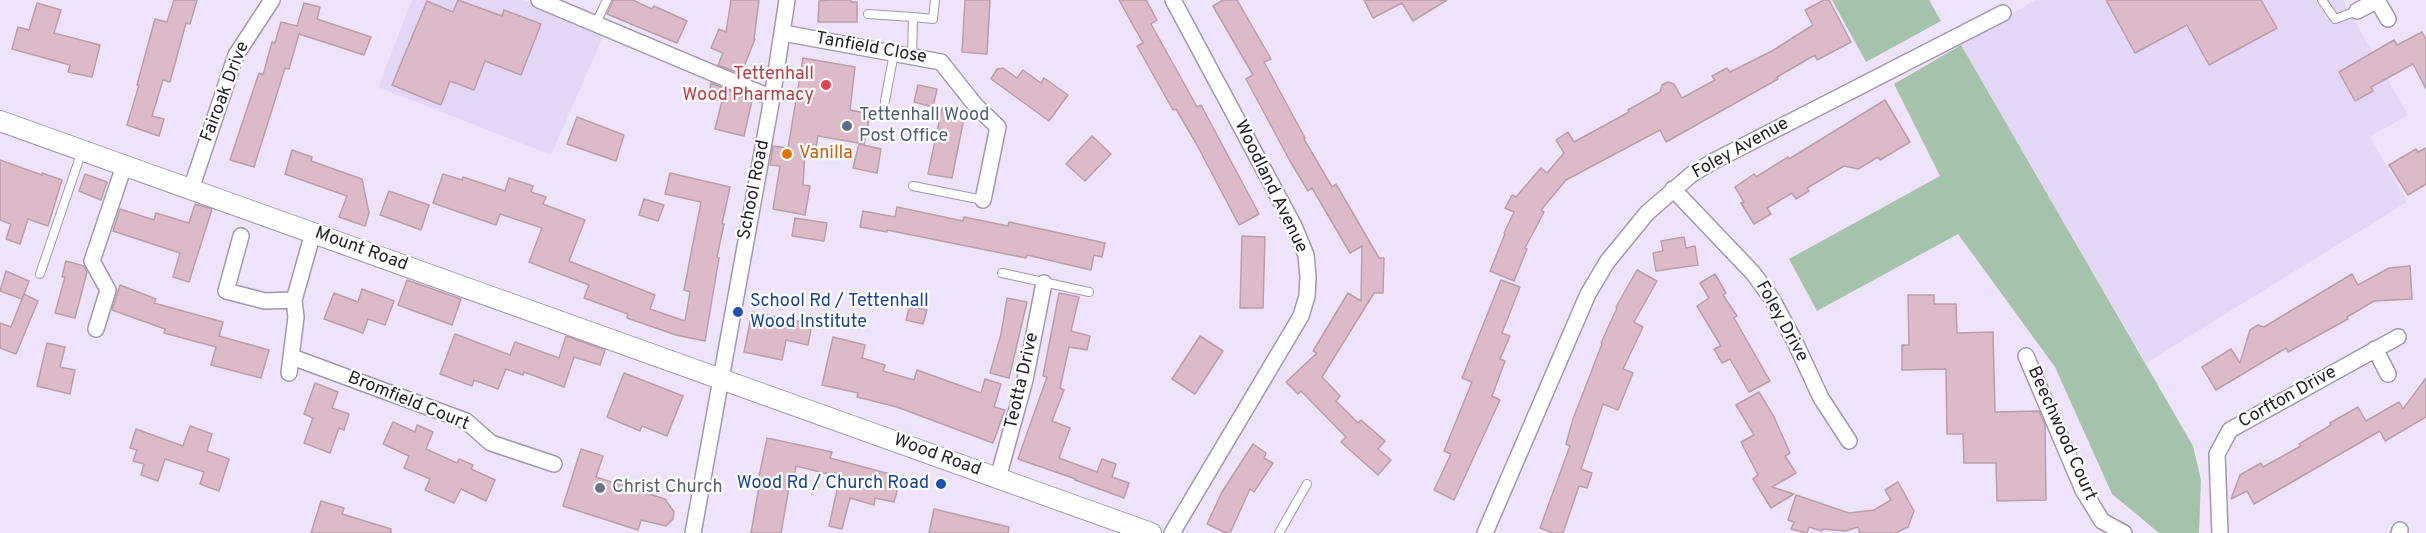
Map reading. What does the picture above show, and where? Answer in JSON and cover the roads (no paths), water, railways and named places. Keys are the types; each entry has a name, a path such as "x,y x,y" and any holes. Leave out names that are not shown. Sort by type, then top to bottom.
{"street":[{"name":"Fairoak Drive","path":"191,189 236,55 272,0"},
{"path":"539,0 596,22 772,98"},
{"name":"School Road","path":"693,533 772,98 787,0"},
{"name":"Woodland Avenue","path":"1172,533 1301,316 1308,277 1305,255 1294,226 1173,0"},
{"path":"2356,11 2378,0 2388,19"},
{"name":"Foley Avenue","path":"1485,533 1588,294 1607,262 1647,213 1673,189 1714,161 2003,13"},
{"name":"Tanfield Close","path":"783,33 941,62 976,106 998,127 983,200"},
{"name":"Mount Road","path":"0,121 722,380"},
{"path":"96,329 108,290 92,261 124,166"},
{"name":"Foley Drive","path":"1673,189 1753,273 1772,299 1821,398 1849,441"},
{"path":"289,373 296,317 294,300 313,233"},
{"path":"241,236 226,291 265,301 294,300"},
{"name":"Teotta Drive","path":"998,478 1025,380 1044,283"},
{"name":"Corfton Drive","path":"2220,533 2217,454 2230,430 2398,337"},
{"path":"2375,349 2388,374"},
{"name":"Beechwood Court","path":"2026,356 2083,490 2102,521 2124,533"},
{"name":"Bromfield Court","path":"292,357 466,421 491,443 554,464"},
{"name":"Wood Road","path":"722,380 1151,533"}],"lane":[{"path":"596,22 607,0"},
{"path":"868,14 933,19 935,0"},
{"path":"2322,0 2335,19 2356,11"},
{"path":"912,56 913,17"},
{"path":"885,101 894,53"},
{"path":"40,274 82,151"},
{"path":"913,186 983,200"},
{"path":"1002,273 1089,292"},
{"path":"1280,533 1307,484"}],"place":[{"name":"Tettenhall Wood Pharmacy","path":"826,85"},
{"name":"Tettenhall Wood Post Office","path":"847,126"},
{"name":"Vanilla","path":"787,154"},
{"name":"School Rd / Tettenhall Wood Institute","path":"738,312"},
{"name":"Wood Rd / Church Road","path":"941,484"},
{"name":"Christ Church","path":"600,488"}]}
